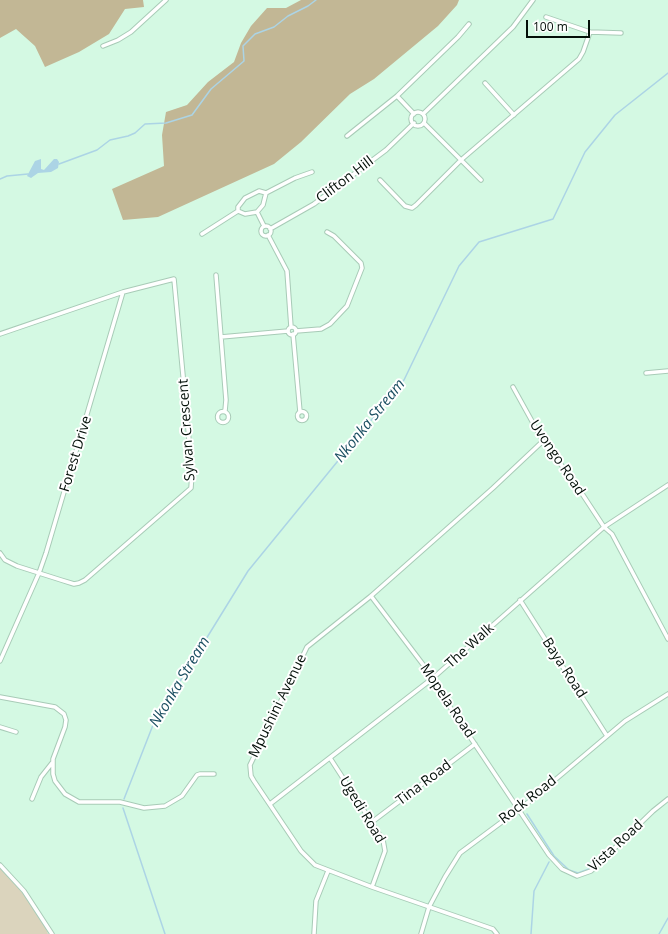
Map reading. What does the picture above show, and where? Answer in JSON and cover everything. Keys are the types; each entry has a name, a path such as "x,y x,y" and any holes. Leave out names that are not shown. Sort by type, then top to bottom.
{"street":[{"path":"103,46 118,40 131,32 166,0"},
{"path":"424,114 513,27 533,0"},
{"path":"546,17 590,32 622,34"},
{"path":"347,136 397,96 458,37 469,24"},
{"path":"380,180 405,206 412,208 461,160 582,56 590,32"},
{"path":"485,83 514,115"},
{"path":"397,96 414,114"},
{"path":"414,114 420,112 424,114"},
{"path":"414,114 412,120 414,123 418,125 424,123"},
{"path":"424,114 424,123"},
{"name":"Clifton Hill","path":"270,228 314,204 386,150 414,123"},
{"path":"424,123 480,180"},
{"path":"202,234 238,211 240,203 245,198 259,191 266,193 294,178 312,172"},
{"path":"238,211 245,214 257,212 263,205 266,193"},
{"path":"257,212 264,226 268,226 270,228 268,235 286,271 291,327 288,331"},
{"path":"264,226 261,228 262,234 268,235"},
{"path":"293,334 296,331 321,329 330,324 347,306 362,268 361,263 354,255 334,236 327,232"},
{"path":"216,275 226,400 225,412"},
{"name":"Sylvan Crescent","path":"39,573 74,584 85,580 191,488 192,472 174,279 123,292"},
{"path":"0,334 123,292"},
{"name":"Forest Drive","path":"0,661 39,573 123,292"},
{"path":"291,327 296,331"},
{"path":"221,337 288,331 293,334"},
{"path":"293,334 300,412"},
{"path":"646,373 668,371"},
{"name":"Uvongo Road","path":"513,387 543,441 575,483 604,527 612,534 668,639"},
{"name":"Mpushini Avenue","path":"497,934 493,929 372,887 315,865 305,856 251,776 250,765 303,652 310,644 371,596 493,488 543,441"},
{"name":"The Walk","path":"270,804 433,678 604,527 668,485"},
{"path":"0,553 10,563 39,573"},
{"name":"Mopela Road","path":"371,596 433,678 438,689 518,809"},
{"name":"Baya Road","path":"520,600 607,736"},
{"name":"Rock Road","path":"421,934 430,907 445,877 460,853 518,809 632,716 668,694"},
{"path":"0,697 55,707 64,714 65,727 52,768 55,782 72,800 88,803 120,802 138,808 165,806 182,796 197,775 214,774"},
{"path":"0,727 16,732"},
{"name":"Tina Road","path":"372,822 475,744"},
{"name":"Ugedi Road","path":"330,758 372,822 385,846 383,857 372,887"},
{"path":"32,798 41,776 53,762"},
{"name":"Vista Road","path":"518,809 555,863 567,873 580,876 588,874 595,868 653,811 668,799"},
{"path":"0,864 24,891 52,934"},
{"path":"314,934 316,901 328,871"}],"shaded area":[{"path":"0,0 143,0 144,7 125,9 109,34 79,52 45,67 35,46 16,29 0,38"},
{"path":"301,0 459,0 457,5 438,26 374,79 350,94 301,142 274,164 158,217 123,220 112,189 164,166 162,135 166,112 187,105 208,82 234,62 241,43 251,26 267,8 286,8"},
{"path":"0,866 21,888 43,920 48,934 0,934"}],"water":[{"path":"41,159 41,169 44,170 54,159 57,159 59,162 58,168 51,172 38,173 31,178 27,176 35,161"}],"waterway":[{"path":"59,164 97,150 110,140 135,133 145,124 166,123 192,115 211,89 244,61 243,46 255,34 274,27 288,16 308,6 316,0"},
{"name":"Nkonka Stream","path":"124,799 153,725 248,571 404,380 459,266 479,242 553,219 585,152 615,115 668,73"},
{"path":"0,179 7,176 28,174"},
{"name":"Nkonka Stream","path":"123,808 165,934"},
{"path":"527,814 554,856 569,870 578,873 589,869 613,847"},
{"path":"531,934 534,891 549,862"},
{"path":"659,934 668,918"}]}
